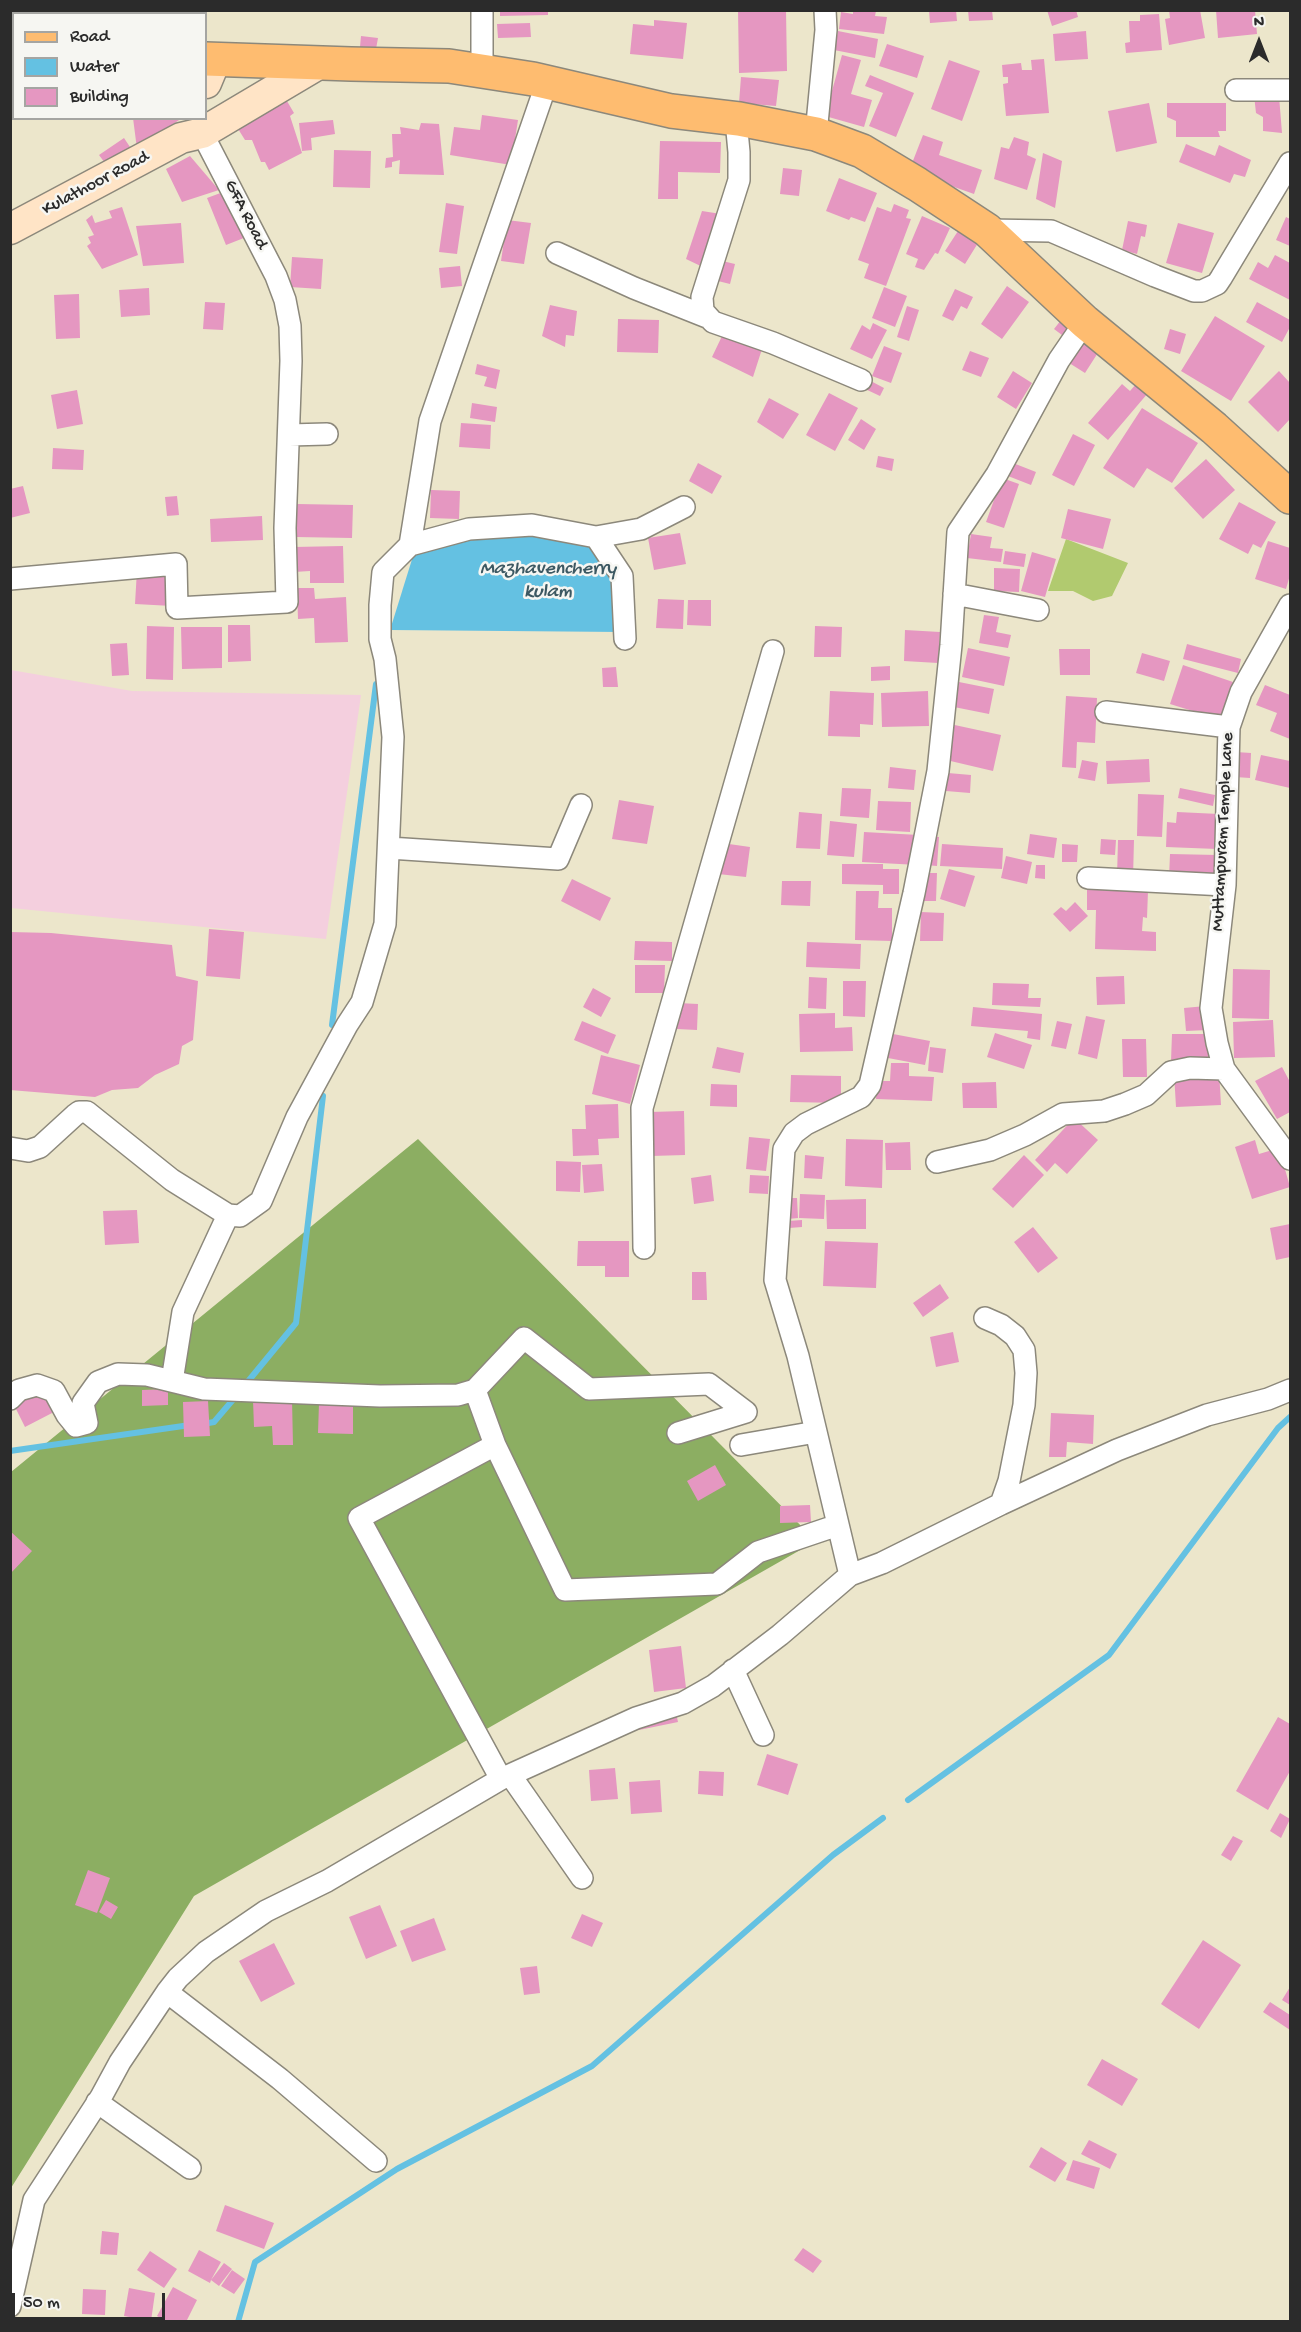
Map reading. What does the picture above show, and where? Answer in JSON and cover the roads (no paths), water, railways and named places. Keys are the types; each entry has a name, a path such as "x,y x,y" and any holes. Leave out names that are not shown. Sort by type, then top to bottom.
{"main road":[{"path":"209,67 320,63 449,66 546,82 671,111 739,119 816,134 862,151 987,230 1085,321 1214,428 1290,497"},
{"name":"Kulathoor Road","path":"10,229 191,130 320,63"}],"street":[{"path":"482,10 482,71"},
{"path":"816,134 826,30 825,10"},
{"path":"410,545 430,421 546,82"},
{"path":"1236,90 1290,90"},
{"path":"707,317 703,311 702,297 739,180 737,131 739,119"},
{"name":"GFA Road","path":"10,579 176,564 177,608 287,602 285,528 291,361 290,326 285,300 276,276 191,130"},
{"path":"987,230 1051,231 1155,276 1194,291 1202,291 1217,284 1290,163"},
{"path":"557,253 634,288 861,380"},
{"path":"850,1575 798,1356 775,1280 783,1149 794,1133 806,1124 861,1097 870,1085 914,893 938,771 958,531 997,474 1059,360 1085,321"},
{"path":"289,435 327,434"},
{"path":"10,1148 28,1151 40,1147 75,1114 87,1113 171,1180 228,1215 240,1216 261,1201 297,1117 362,1002 385,924 393,737 385,659 380,639 383,572 410,545 469,529 532,525 596,537 641,529 684,507"},
{"path":"596,537 622,576 625,639"},
{"path":"954,594 1038,610"},
{"name":"Muttampuram Temple Lane","path":"1290,605 1241,692 1228,727 1226,885 1211,1008 1224,1069 1290,1159"},
{"path":"644,1248 642,1108 773,651"},
{"path":"1106,712 1228,727"},
{"path":"389,848 558,859 581,805"},
{"path":"1089,878 1226,885"},
{"path":"937,1162 990,1150 1024,1135 1063,1113 1104,1112 1125,1104 1146,1095 1171,1072 1191,1068 1224,1069"},
{"path":"171,1381 183,1312 228,1215"},
{"path":"985,1318 1001,1325 1015,1336 1023,1350 1026,1373 1023,1405 1009,1481 1001,1504"},
{"path":"10,1399 19,1390 37,1385 54,1391 76,1426 87,1423 83,1403 98,1382 118,1374 147,1375 204,1389 380,1396 458,1395 475,1390 524,1338 589,1389 710,1384 746,1412 678,1433"},
{"path":"475,1390 495,1445 565,1590 717,1584 758,1552 838,1525"},
{"path":"10,2306 34,2200 98,2102 120,2062 168,1992 178,1978 206,1952 266,1911 327,1881 506,1777 636,1718 683,1703 713,1686 780,1635 850,1575 882,1563 1001,1504 1118,1450 1207,1415 1268,1399 1290,1390"},
{"path":"741,1445 816,1432"},
{"path":"495,1445 359,1518 506,1777 582,1878"},
{"path":"733,1671 763,1735"},
{"path":"168,1992 280,2079 375,2161"},
{"path":"98,2102 190,2168"}],"water":[{"name":"Mazhavencherry kulam","path":"505,533 532,533 604,549 622,565 621,632 390,630 414,553"}],"waterway":[{"path":"332,1025 376,684"},
{"path":"245,1385 296,1323 323,1096"},
{"path":"203,1424 214,1422 237,1395"},
{"path":"908,1800 1109,1655 1278,1428 1290,1417"},
{"path":"10,1451 190,1425"},
{"path":"238,2322 255,2262 397,2169 592,2066 833,1855 883,1818"}]}
